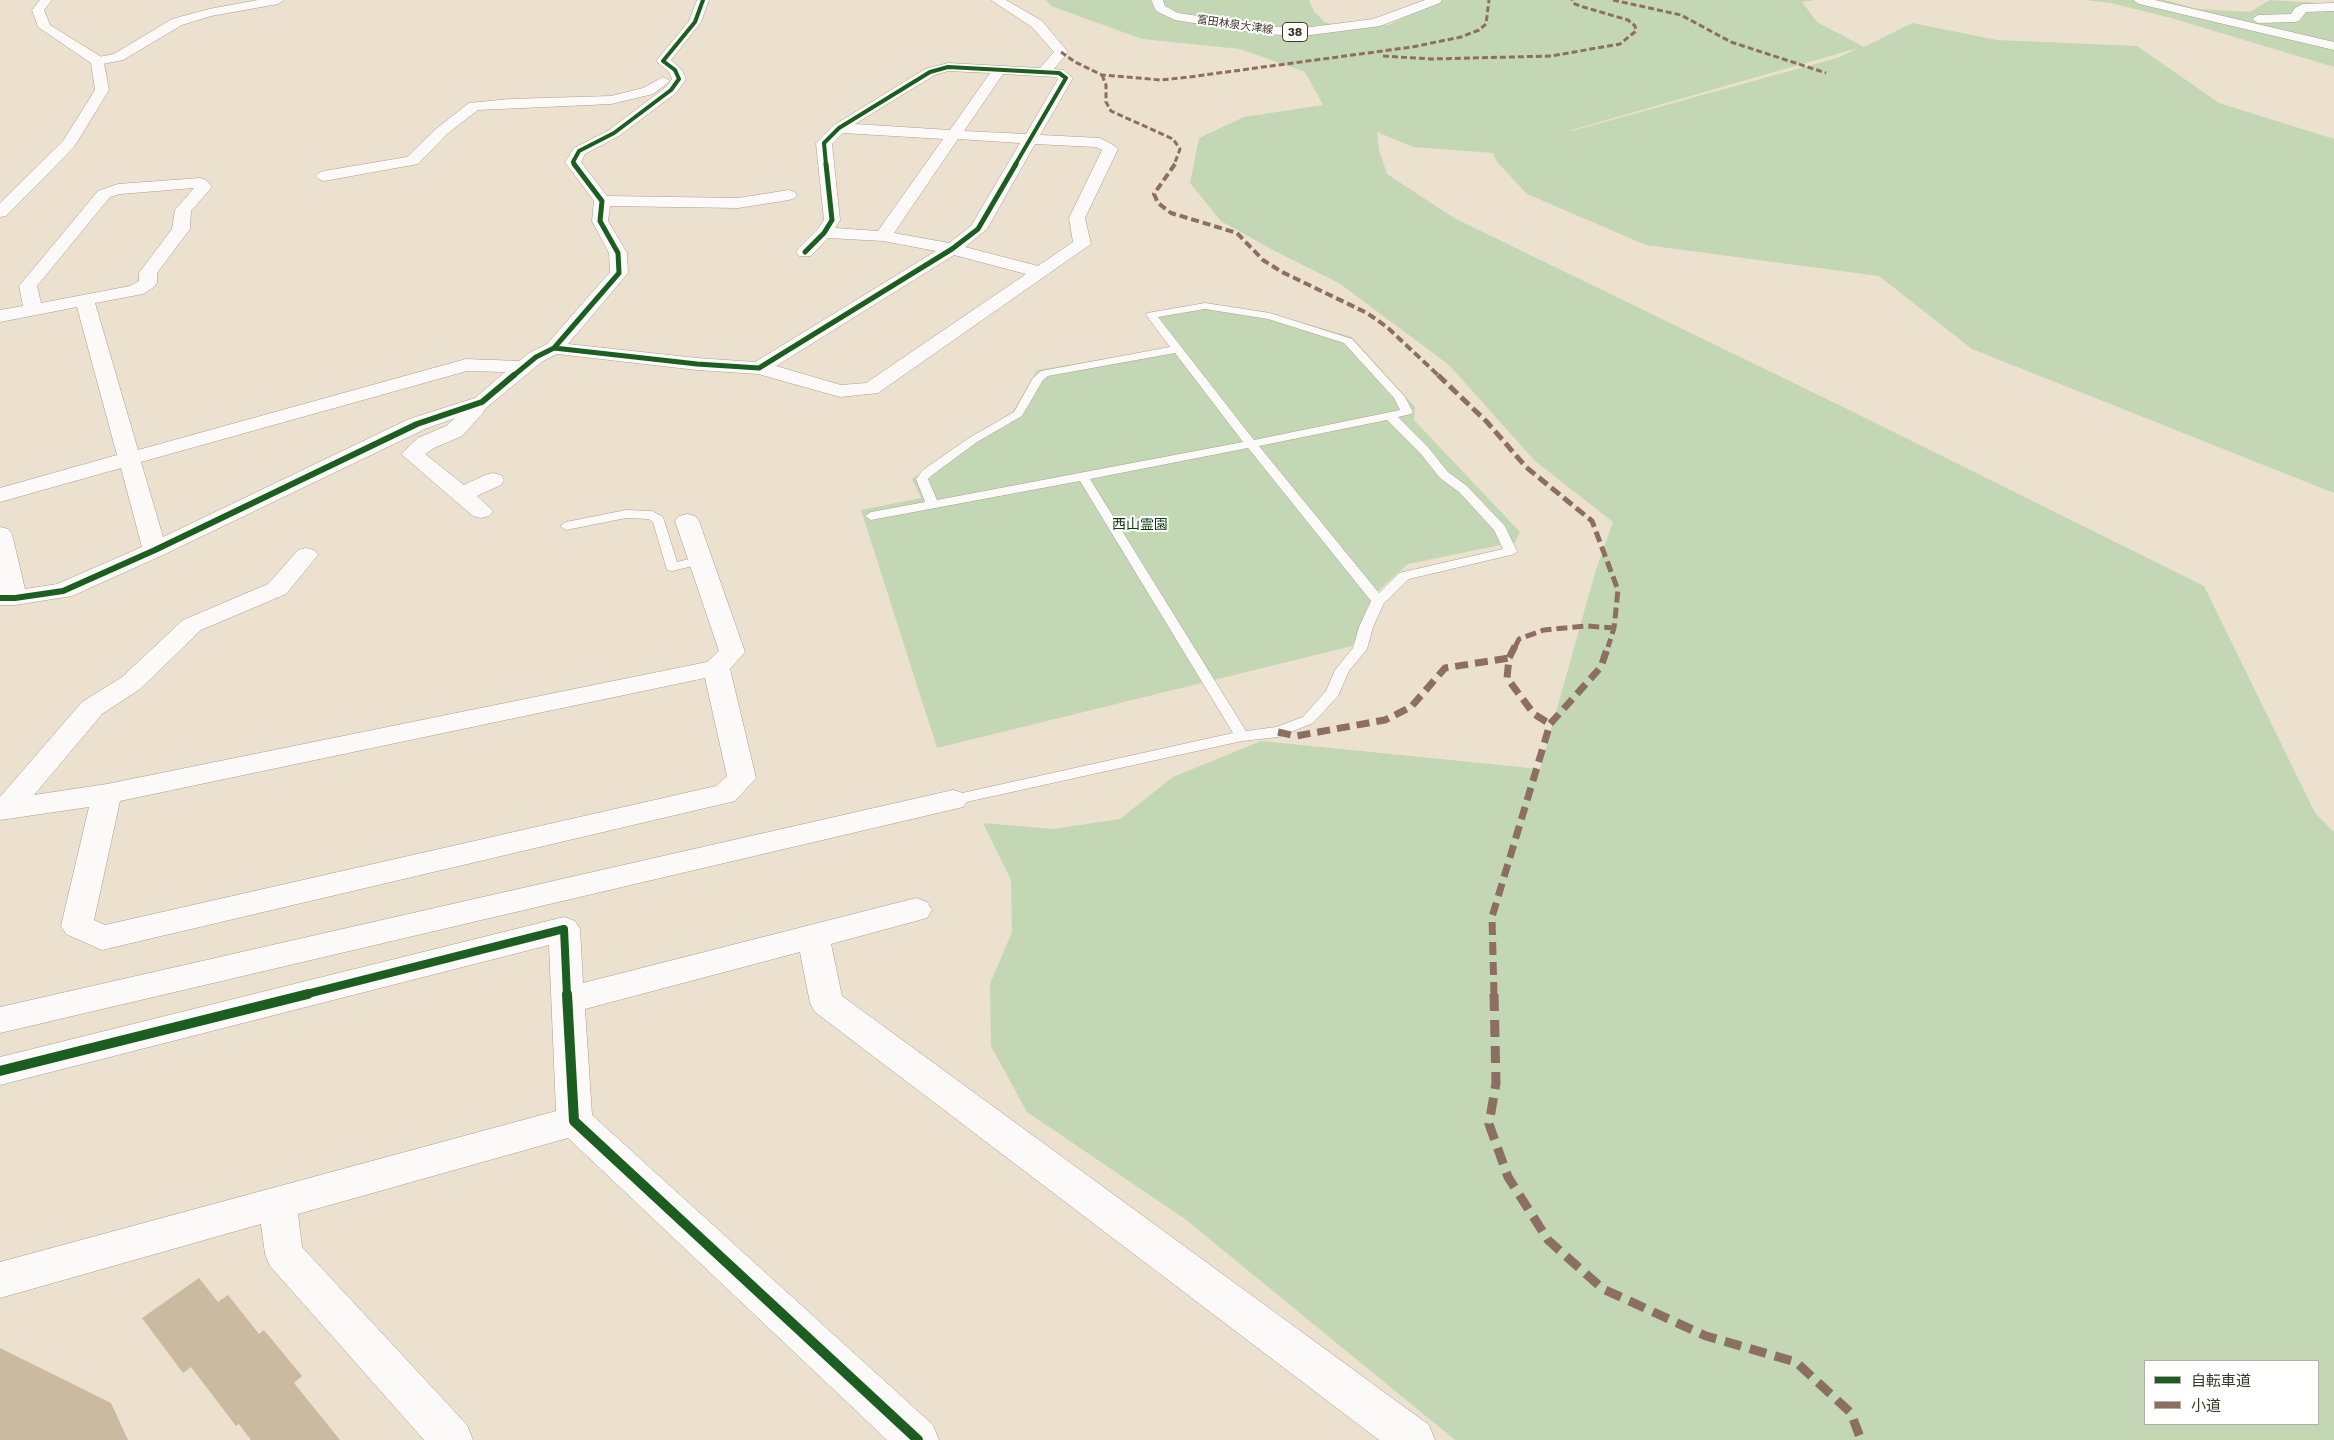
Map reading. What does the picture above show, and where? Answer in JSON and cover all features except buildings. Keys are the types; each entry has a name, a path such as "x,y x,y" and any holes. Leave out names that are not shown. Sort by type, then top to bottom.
{"street":[{"path":"46,0 38,10 44,27 98,61 118,57 178,22 209,13 278,0"},
{"path":"481,511 412,454 426,443 454,431 482,402 536,357 554,348 619,272 618,254 600,221 602,200 573,162 579,150 614,133 671,90 679,79 675,70 663,61 695,22 703,0"},
{"path":"997,0 1037,24 1061,52 1044,72"},
{"name":"富田林泉大津線","path":"1157,0 1160,8 1176,16 1264,30 1303,32 1375,23 1436,0"},
{"path":"2139,0 2334,46"},
{"path":"2221,20 2295,18 2303,8 2334,7"},
{"path":"2288,35 2334,56"},
{"path":"0,212 69,144 102,90 98,61"},
{"path":"759,368 952,249 978,229 1032,140 1066,78 1059,73 948,67 930,72 839,128 824,143 832,220 824,233 805,252"},
{"path":"324,176 412,162 442,131 474,106 610,100 648,91 675,70"},
{"path":"883,236 951,136 999,70"},
{"path":"554,348 697,364 759,368 840,391 871,389 1082,244 1077,218 1110,149 1100,143 951,136 839,128"},
{"path":"0,316 33,310 84,299 136,290 148,283 148,273 181,229 183,210 204,187 200,183 118,189 104,194 28,286 33,310"},
{"path":"602,200 738,203 789,195"},
{"path":"824,233 883,236 952,249 1040,272"},
{"path":"84,299 154,550"},
{"path":"0,495 466,365 525,367"},
{"path":"0,534 8,598 64,591 417,424 482,402"},
{"path":"461,495 493,480"},
{"path":"4,809 107,794 716,668 732,652 688,521"},
{"path":"4,809 92,708 131,683 192,625 277,589 306,555"},
{"path":"107,794 77,926 102,938 725,794 742,778 716,668"},
{"path":"0,1020 953,800"},
{"path":"569,1000 916,910"},
{"path":"0,1071 564,928 574,1121 918,1440"},
{"path":"813,937 827,1003 1414,1440"},
{"path":"0,1280 574,1121"},
{"path":"278,1202 284,1254 452,1440"}],"lane":[{"path":"871,516 1083,477 1251,444 1407,412 1399,397 1348,341 1270,316 1205,306 1151,315 1251,444 1378,601"},
{"path":"932,504 922,478 973,440 1018,414 1039,378 1045,373 1178,350"},
{"path":"953,800 1242,736 1278,732 1308,720 1333,693 1342,670 1360,649 1366,627 1378,601 1404,576 1510,551 1500,529 1463,489 1444,475 1424,450 1390,416"},
{"path":"1083,477 1242,736"},
{"path":"566,526 626,514 652,515 659,520 672,567 702,560"}],"green space":[{"path":"1046,0 1309,0 1314,12 1325,22 1334,25 1353,26 1388,25 1442,0 1816,0 1802,2 1817,22 1864,47 1912,23 1997,40 2137,46 2219,103 2334,139 2334,493 1972,349 1879,276 1646,245 1527,194 1497,162 1493,153 1413,147 1377,132 1379,150 1387,174 1454,218 1839,405 2204,586 2315,813 2334,832 2334,1440 1455,1440 1185,1219 1027,1112 991,1046 990,984 1012,932 1011,880 983,823 1053,829 1120,819 1173,777 1261,741 1540,769 1595,573 1613,522 1535,461 1449,365 1339,283 1221,221 1190,183 1199,138 1244,117 1323,105 1305,72 1240,49 1142,39 1051,6","holes":["1858,48 1840,57 1572,131"]},
{"path":"2086,0 2164,0 2199,9 2250,12 2270,0 2334,4 2334,67 2171,18 2111,3"},
{"name":"西山霊園","path":"1212,304 1265,312 1352,337 1415,407 1414,420 1520,532 1515,542 1408,564 1378,591 1352,646 937,748 861,510 921,498 912,479 1012,413 1037,370 1172,348 1145,313"}],"marked path":[{"path":"1061,52 1075,62 1102,75 1161,80 1189,77 1412,47 1461,37 1479,30 1486,24 1489,0"},
{"path":"1383,56 1431,59 1551,56 1620,44 1631,37 1636,31 1635,26 1628,20 1580,6 1573,3 1572,0"},
{"path":"1613,0 1681,15 1731,42 1826,73"},
{"path":"1102,75 1106,85 1106,102 1111,111 1173,139 1180,149 1177,161 1154,194 1158,203 1171,213 1237,233 1263,260 1282,272 1367,313 1387,327 1487,422 1526,467 1592,521 1618,590 1614,628 1601,667 1550,724 1492,917 1496,1083 1489,1124 1508,1177 1548,1240 1603,1289 1706,1336 1796,1362 1851,1413 1861,1440"},
{"path":"1550,724 1534,714 1507,678 1509,658 1519,639 1544,630 1587,626 1614,628"},
{"path":"1278,732 1296,736 1385,720 1411,707 1445,668 1509,658"}],"cycle path":[{"path":"0,598 15,598 63,591 155,550 417,424 482,402 536,357 554,348 619,273 618,253 600,221 602,201 573,162 579,151 614,133 671,90 679,79 675,70 663,61 695,22 703,0"},
{"path":"554,348 697,364 759,368 952,249 978,229 1066,78 1059,73 948,67 930,72 839,128 824,143 832,220 824,233 805,252"},
{"path":"0,1071 564,929 574,1121 918,1440"}]}
